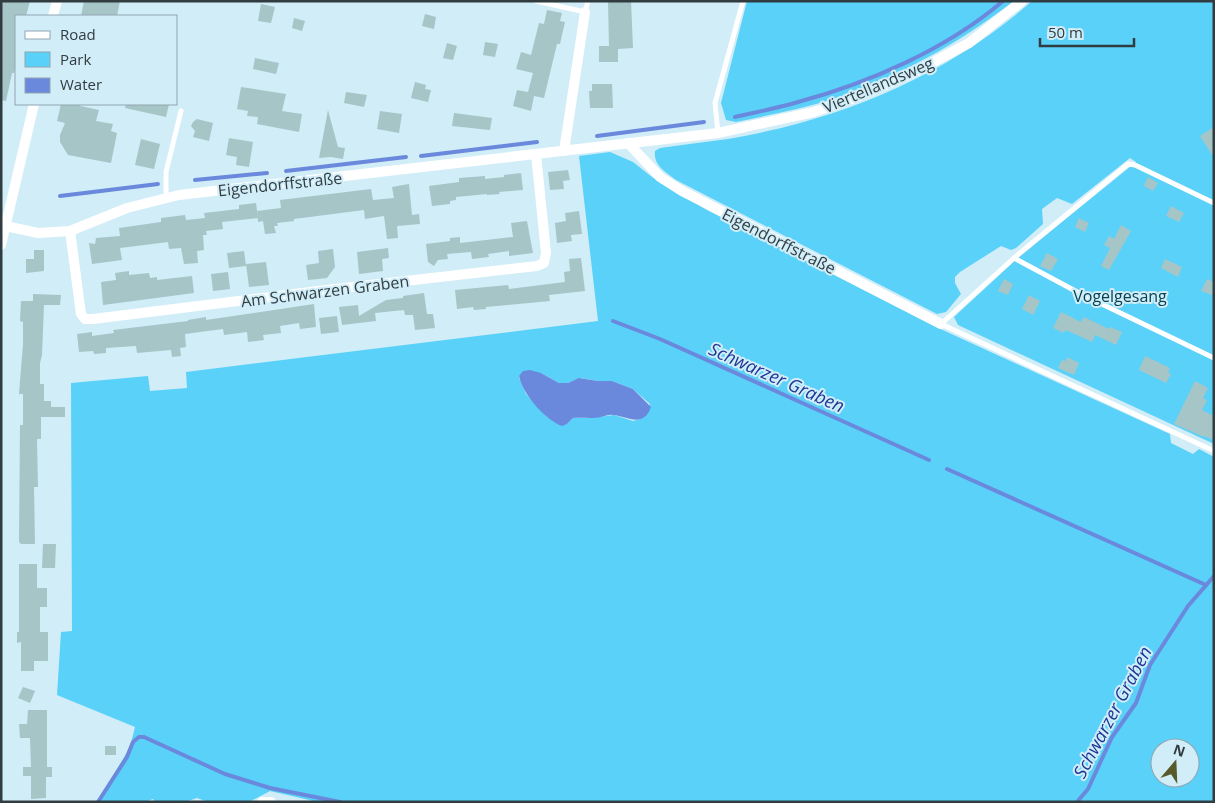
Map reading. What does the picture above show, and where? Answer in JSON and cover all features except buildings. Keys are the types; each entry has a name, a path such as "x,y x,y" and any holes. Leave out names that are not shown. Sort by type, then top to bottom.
{"street":[{"path":"54,15 57,1"},
{"name":"Viertellandsweg","path":"688,136 718,133 814,112 860,96 911,74 969,42 1022,1"},
{"path":"564,151 587,6"},
{"path":"1,245 4,225 34,105"},
{"name":"Eigendorffstraße","path":"4,225 38,233 70,231 126,208 166,197 688,136"},
{"name":"Eigendorffstraße","path":"628,143 660,177 682,191 941,324"},
{"name":"Am Schwarzen Graben","path":"70,231 81,314 85,319 537,266 545,262 546,253 536,154"},
{"path":"262,802 271,802"}],"lane":[{"path":"536,1 587,6"},
{"path":"718,133 715,102 743,1"},
{"path":"166,197 166,172 181,111"},
{"path":"941,324 1014,258 1128,164 1135,165 1214,203"},
{"path":"1014,258 1090,298 1214,358"},
{"name":"Eigendorffstraße","path":"941,324 1214,451"}],"green space":[{"path":"747,1 1014,1 950,45 928,58 881,80 821,103 736,122 726,120 721,103"},
{"name":"Vogelgesang","path":"1032,1 1214,1 1214,444 958,325 954,317 1020,256 1136,162 1130,158 1072,204 1057,198 1042,209 1043,224 1016,248 1011,250 1001,246 960,272 955,277 955,283 961,294 946,312 937,314 676,180 661,168 656,161 655,151 660,148 728,139 769,131 851,107 890,91 928,73 964,52 999,28"},
{"path":"610,152 633,162 652,177 707,210 934,326 1170,434 1171,443 1193,454 1199,449 1214,457 1214,802 318,802 270,791 249,802 208,802 197,798 185,802 155,802 153,799 145,802 98,802 130,747 135,727 57,695 61,632 72,631 71,383 148,376 150,391 187,388 186,372 598,321 579,156","holes":["541,373 559,383 568,383 580,378 612,381 633,389 650,404 641,419 633,421 614,415 573,418 567,424 547,417 526,394 519,376"]}],"water":[{"path":"530,370 541,373 559,383 568,383 579,378 612,381 633,389 651,407 644,418 634,420 610,415 598,418 573,418 562,426 549,418 529,398 519,376 523,371"}],"waterway":[{"path":"735,117 825,94 879,74 932,49 981,18 1003,1"},
{"path":"597,136 704,122"},
{"path":"421,156 537,142"},
{"path":"286,171 406,157"},
{"path":"195,180 267,173"},
{"path":"60,196 158,184"},
{"name":"Schwarzer Graben","path":"613,321 660,339 929,460"},
{"name":"Schwarzer Graben","path":"947,469 1206,585"},
{"name":"Schwarzer Graben","path":"1077,802 1088,789 1112,737 1136,703 1150,665 1188,606 1214,576"},
{"name":"Schwarzer Graben","path":"98,802 127,757 133,742 139,737 144,737 225,774 270,788 340,802"}]}
